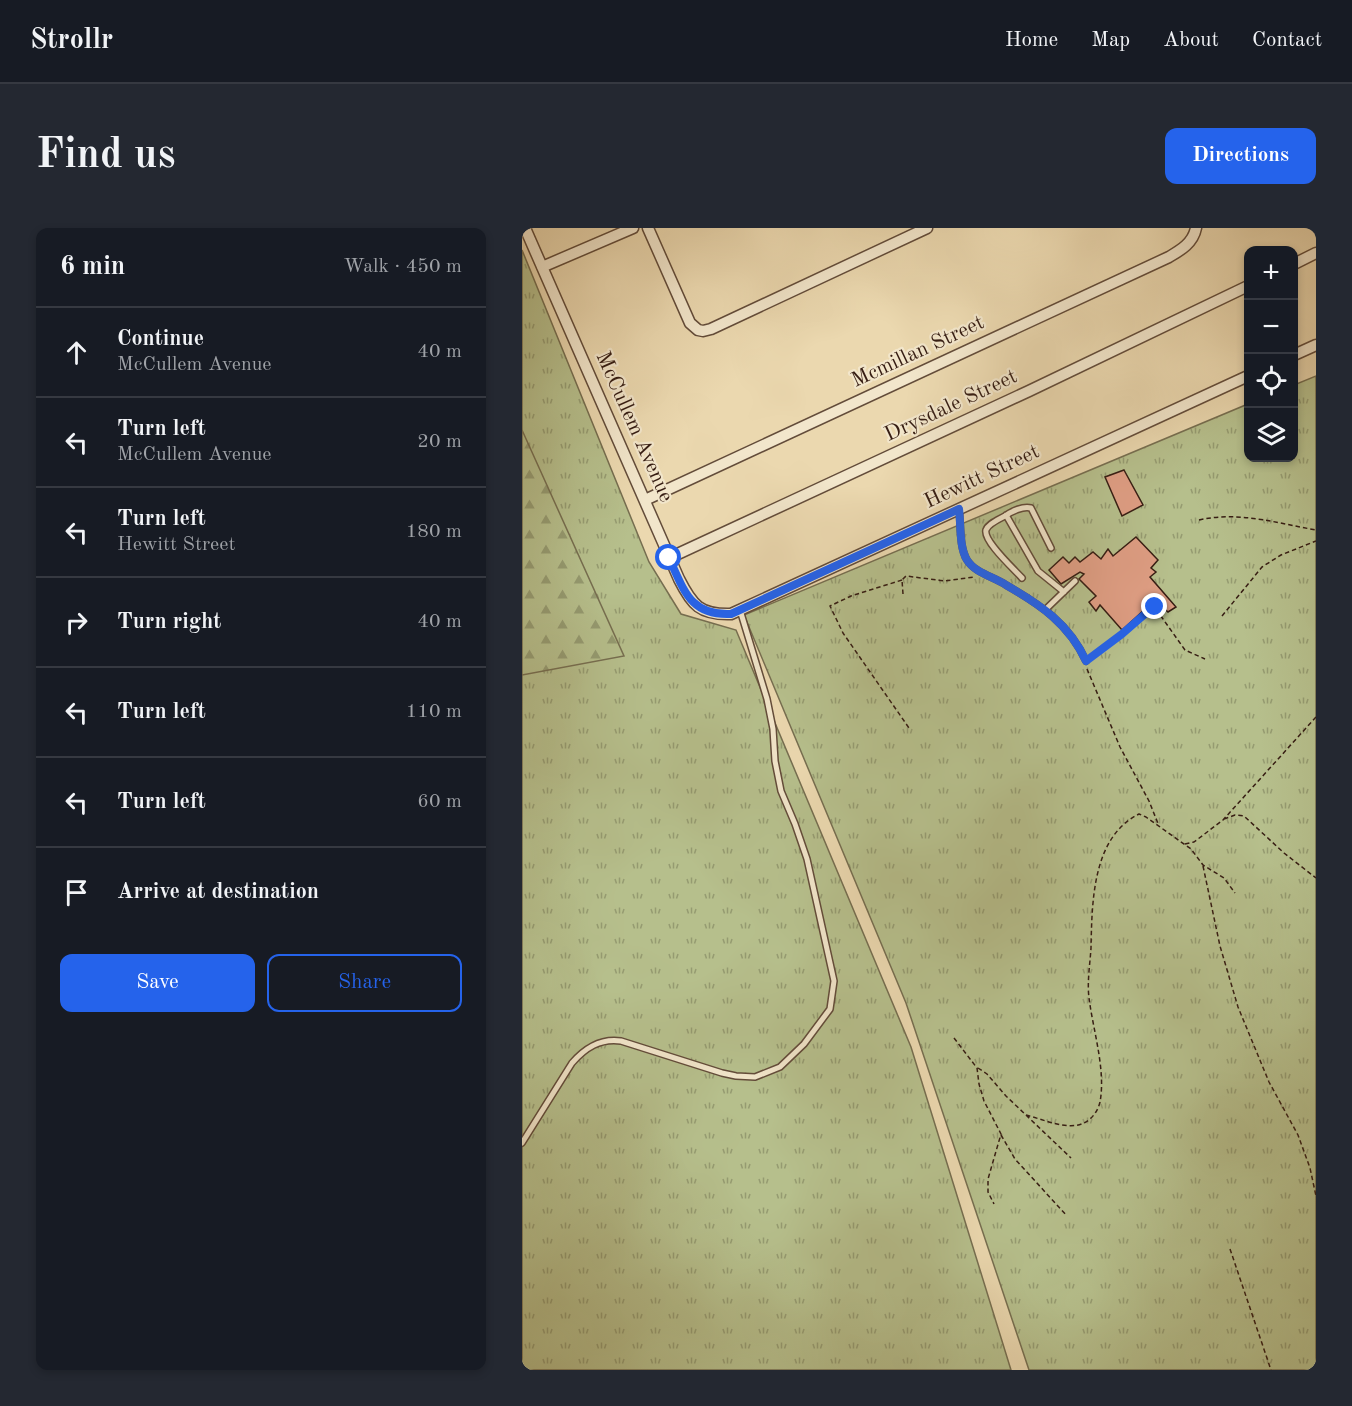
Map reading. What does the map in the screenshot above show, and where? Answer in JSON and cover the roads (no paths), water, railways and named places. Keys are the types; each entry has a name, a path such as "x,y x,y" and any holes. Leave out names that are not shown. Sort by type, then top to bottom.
{"street":[{"name":"McCullem Avenue","path":"525,228 685,590 698,608 718,615 735,612"},
{"path":"542,267 633,228"},
{"path":"648,228 685,315 694,328 703,331 927,228"},
{"name":"Mcmillan Street","path":"645,500 1168,257 1189,244 1196,228"},
{"path":"1298,262 1316,253"},
{"name":"Drysdale Street","path":"669,558 1019,396 1244,288"},
{"path":"1295,354 1316,345"},
{"name":"Hewitt Street","path":"735,612 1244,378"}],"lane":[{"path":"1022,578 994,547 986,536 986,529 1006,515 1026,507 1031,508 1051,548"},
{"path":"959,509 964,552 968,561 976,569 1046,609 1079,645 1086,661"},
{"path":"1006,515 1038,571 1064,592"},
{"path":"1046,609 1075,581"},
{"path":"522,1143 572,1063 580,1054 601,1041 621,1041 722,1073 754,1077 780,1067 792,1057 830,1009 834,981 807,859 781,791 775,761 770,710 735,612"}]}
